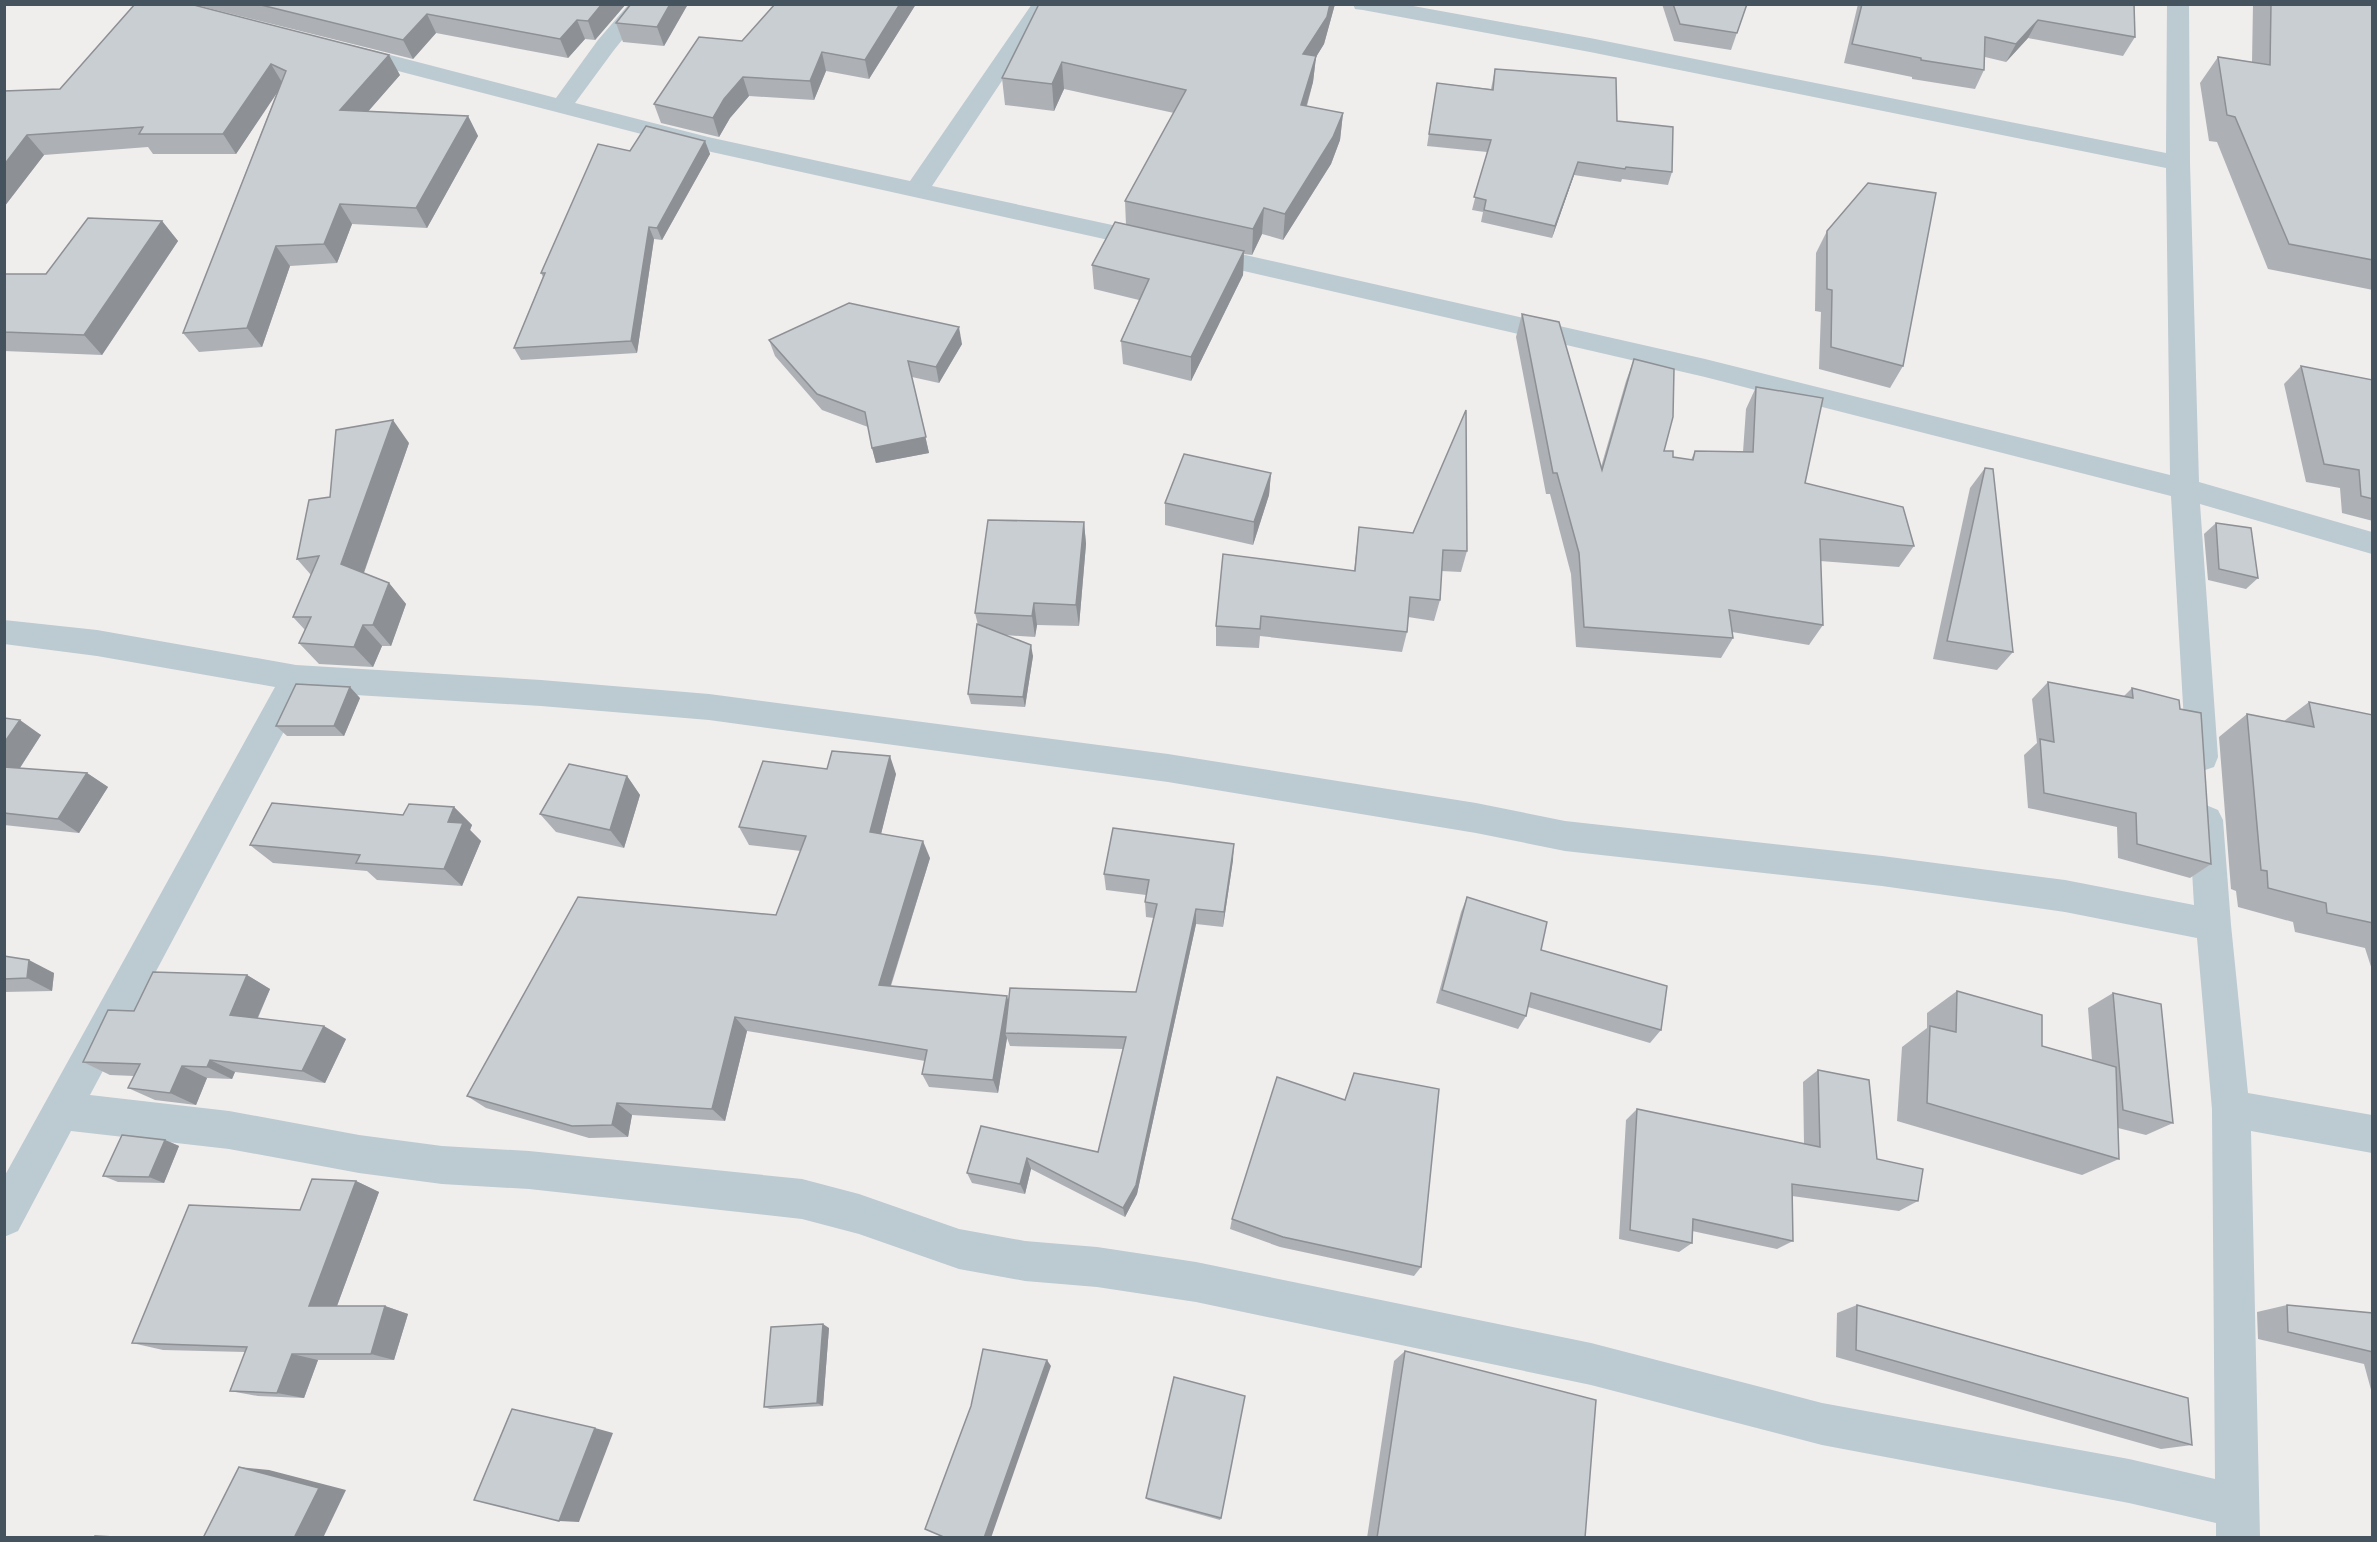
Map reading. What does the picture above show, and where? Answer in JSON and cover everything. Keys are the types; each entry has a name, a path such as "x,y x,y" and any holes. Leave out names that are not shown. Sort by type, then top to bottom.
{"street":[{"path":"562,105 606,45 641,4"},
{"path":"917,189 1043,4"},
{"path":"1363,4 1590,45 2178,163"},
{"path":"63,1111 230,1130 359,1154 442,1165 529,1170 802,1199 859,1214 959,1249 1025,1261 1097,1267 1196,1282 1591,1364 1822,1424 2129,1480 2238,1522 2231,1109 2213,925 2184,489 2178,163 2178,4"},
{"path":"334,48 707,144 917,189 1694,366 2184,489 2373,543"},
{"path":"4,632 97,643 296,678 541,693 709,707 1168,768 1465,816 1565,836 1882,871 2065,896 2213,925"},
{"path":"4,1217 296,678"},
{"path":"2231,1109 2373,1134"}],"building":[{"path":"135,4 190,4 389,55 340,110 468,116 416,208 340,204 324,244 276,246 247,328 183,333 286,71 271,64 223,134 139,134 143,127 27,135 4,165 4,91 60,89"},
{"path":"257,4 602,4 588,21 577,20 560,39 427,14 403,40"},
{"path":"631,4 670,4 657,27 616,23"},
{"path":"775,4 900,4 865,60 822,52 810,81 743,77 724,99 713,118 654,104 699,37 742,41"},
{"path":"1039,4 1330,4 1327,17 1303,54 1316,56 1301,105 1343,113 1333,137 1285,214 1264,208 1253,229 1125,201 1186,90 1062,62 1052,84 1002,78"},
{"path":"1673,4 1747,4 1737,33 1680,24"},
{"path":"1862,4 2134,4 2135,37 2038,20 2016,44 1985,37 1984,70 1921,60 1921,58 1852,44"},
{"path":"2271,4 2373,4 2373,260 2289,244 2235,117 2227,115 2218,57 2270,65"},
{"path":"1495,69 1616,78 1617,121 1673,127 1672,172 1626,167 1625,169 1578,162 1555,226 1484,210 1486,200 1474,197 1491,140 1429,134 1437,83 1493,90"},
{"path":"646,126 705,141 657,228 649,227 631,341 514,348 545,273 541,273 598,144 630,151"},
{"path":"1868,183 1936,193 1903,366 1831,347 1832,290 1827,289 1827,231"},
{"path":"88,218 162,221 84,335 4,332 4,274 46,274"},
{"path":"1115,222 1244,251 1191,357 1121,341 1149,279 1092,265"},
{"path":"849,303 959,327 936,367 908,361 926,437 872,448 865,412 817,394 769,340"},
{"path":"1522,314 1559,322 1602,470 1634,359 1674,369 1673,417 1664,451 1673,451 1673,457 1693,460 1695,451 1753,452 1756,387 1823,398 1805,483 1903,507 1914,546 1820,539 1823,625 1729,610 1733,638 1584,627 1579,553 1557,473 1553,473"},
{"path":"2301,366 2373,380 2373,499 2361,496 2359,470 2324,464"},
{"path":"1466,410 1467,551 1443,550 1440,600 1410,597 1407,632 1261,616 1260,629 1216,626 1223,554 1355,571 1359,527 1413,533"},
{"path":"393,420 341,564 389,583 373,625 363,625 354,647 299,643 311,617 293,617 319,556 297,559 309,500 330,497 336,430"},
{"path":"1184,454 1271,473 1254,522 1165,503"},
{"path":"1985,468 1993,469 2013,652 1947,641"},
{"path":"988,520 1084,522 1076,605 1034,603 1032,616 975,613"},
{"path":"2216,523 2251,528 2258,578 2219,569"},
{"path":"977,624 1031,645 1023,697 968,694"},
{"path":"2048,682 2133,698 2132,688 2179,700 2180,709 2201,713 2211,864 2137,844 2136,813 2044,793 2040,739 2054,742"},
{"path":"296,684 350,687 334,726 276,726"},
{"path":"2309,702 2373,715 2373,923 2327,913 2326,903 2268,888 2267,871 2261,870 2247,714 2314,727"},
{"path":"4,718 20,720 4,743"},
{"path":"832,751 890,756 870,832 923,841 879,985 1007,996 993,1080 922,1074 927,1050 735,1017 712,1109 617,1103 612,1125 572,1126 467,1096 578,897 776,915 806,836 739,827 763,761 827,769"},
{"path":"569,764 627,776 610,830 540,814"},
{"path":"4,767 87,773 58,819 4,813"},
{"path":"272,803 403,815 409,804 454,807 448,822 463,823 444,869 356,863 360,855 250,845"},
{"path":"1113,828 1234,844 1224,912 1196,909 1136,1185 1123,1208 1027,1158 1020,1184 967,1173 981,1126 1098,1152 1126,1037 1005,1033 1010,988 1136,992 1157,904 1145,902 1149,880 1104,874"},
{"path":"1467,897 1547,922 1541,950 1667,986 1661,1030 1531,993 1526,1016 1442,990"},
{"path":"4,956 29,960 27,978 4,979"},
{"path":"153,972 247,975 230,1015 324,1026 302,1071 210,1060 207,1067 182,1066 170,1093 128,1088 140,1064 83,1062 108,1010 134,1011"},
{"path":"1957,991 2042,1015 2042,1046 2116,1067 2119,1159 1927,1103 1930,1026 1956,1032"},
{"path":"2113,993 2161,1004 2173,1123 2123,1110"},
{"path":"1818,1070 1869,1080 1877,1159 1923,1169 1918,1201 1792,1184 1793,1241 1693,1219 1692,1243 1630,1230 1637,1109 1820,1147"},
{"path":"1354,1073 1439,1089 1421,1267 1283,1237 1232,1219 1277,1077 1345,1100"},
{"path":"122,1135 165,1140 149,1177 103,1176"},
{"path":"312,1179 356,1181 309,1306 385,1306 371,1354 292,1354 277,1393 230,1391 247,1347 132,1343 189,1205 300,1210"},
{"path":"1857,1305 2188,1398 2192,1445 1856,1350"},
{"path":"2287,1305 2373,1313 2373,1352 2288,1332"},
{"path":"823,1324 817,1403 764,1407 771,1327"},
{"path":"983,1349 1047,1360 984,1538 946,1538 925,1529 971,1406"},
{"path":"1405,1351 1596,1400 1585,1538 1377,1538"},
{"path":"1174,1377 1245,1396 1221,1518 1146,1498"},
{"path":"512,1409 595,1428 559,1521 474,1500"},
{"path":"239,1467 319,1488 294,1538 203,1538"},
{"path":"95,1536 135,1538 95,1538"}]}
